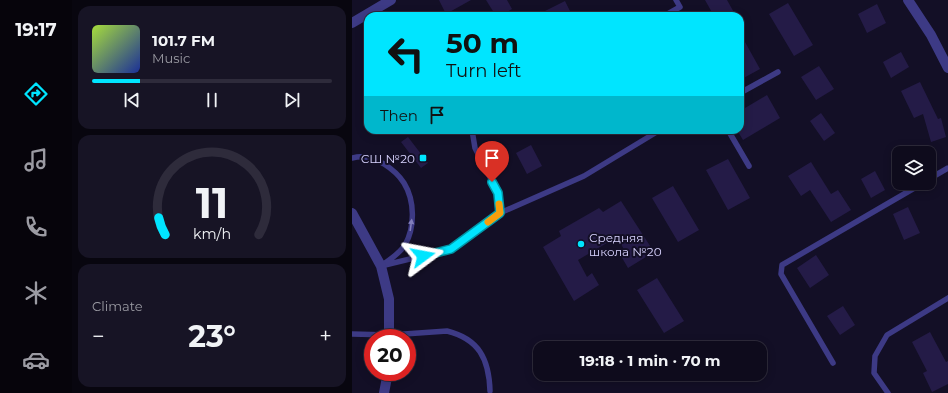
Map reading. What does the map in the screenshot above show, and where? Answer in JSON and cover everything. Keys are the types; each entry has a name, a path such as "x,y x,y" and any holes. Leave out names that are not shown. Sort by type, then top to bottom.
{"street":[{"path":"372,12 391,0"},
{"path":"908,0 931,35 948,68"},
{"path":"352,24 364,17"},
{"path":"352,213 381,266 389,299 390,329"},
{"path":"384,393 386,381"}],"lane":[{"path":"671,12 680,7 676,0"},
{"path":"744,91 778,72"},
{"path":"473,134 475,148 498,193 500,213"},
{"path":"381,266 451,249 500,213 584,176 653,134"},
{"path":"730,134 749,166"},
{"path":"352,158 368,157 380,161 397,174 411,198 413,214 411,231 405,246 395,256 381,266"},
{"path":"936,175 948,168"},
{"path":"833,363 781,274 782,265 911,190"},
{"path":"888,393 874,373 875,356 887,336 948,298"},
{"path":"416,334 447,331 464,337 478,349 484,358 488,368 490,391"},
{"path":"352,334 364,335"}],"building":[{"path":"439,0 471,0 450,12 445,12"},
{"path":"486,0 507,0 512,9 507,12 494,12"},
{"path":"705,0 727,0 734,12 712,12"},
{"path":"565,1 570,12 543,12"},
{"path":"788,3 813,45 794,56 769,14"},
{"path":"877,4 886,23 867,33 858,14"},
{"path":"744,40 760,69 744,78"},
{"path":"901,52 909,67 891,78 883,62"},
{"path":"819,66 834,89 816,100 801,77"},
{"path":"920,82 938,119 941,118 946,137 931,142 923,114 914,118 901,91"},
{"path":"767,95 780,118 743,140 739,134 744,134 744,109"},
{"path":"821,113 835,133 824,141 810,121"},
{"path":"408,137 428,163 421,168 401,142"},
{"path":"531,145 542,166 527,174 516,153"},
{"path":"728,159 750,198 728,210 706,170"},
{"path":"811,162 831,194 838,190 851,210 831,222 810,190 801,196 788,176"},
{"path":"875,171 885,190 871,198 861,179"},
{"path":"673,186 699,230 678,242 652,198"},
{"path":"621,201 654,252 628,268 621,256 626,253 617,237 578,260 587,277 592,273 599,285 574,301 543,247 561,236 559,231 599,208 603,212"},
{"path":"908,207 920,233 904,240 893,214"},
{"path":"816,255 829,275 810,288 797,268"},
{"path":"657,278 684,321 664,333 637,290"},
{"path":"843,306 855,325 840,335 827,316"},
{"path":"930,332 946,362 948,361 948,384 932,392 923,373 927,371 912,342"}],"slow traffic":[{"path":"488,222 500,213 499,204"}],"place":[{"name":"СШ №20","path":"423,158"},
{"name":"Средняя школа №20","path":"581,244"}],"route":[{"path":"423,256 451,249 500,213 498,193 492,182"}]}
